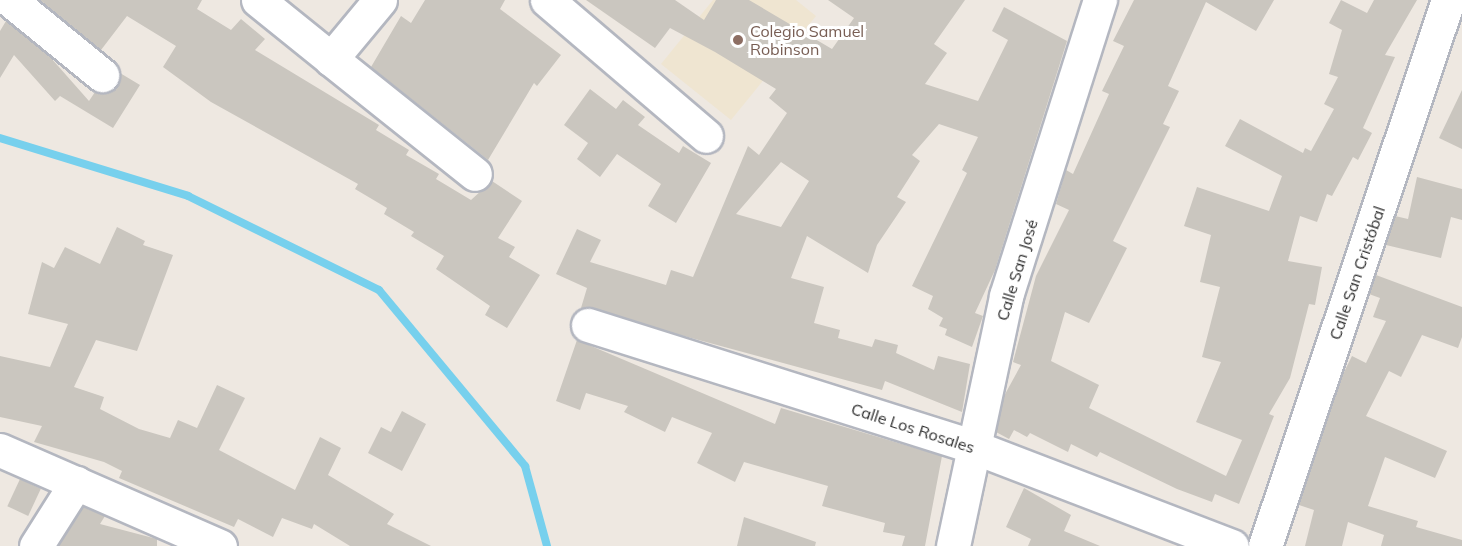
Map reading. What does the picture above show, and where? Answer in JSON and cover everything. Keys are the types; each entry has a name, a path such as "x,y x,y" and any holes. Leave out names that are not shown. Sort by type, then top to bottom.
{"street":[{"path":"10,0 102,75"},
{"path":"258,0 475,174"},
{"path":"331,59 380,0"},
{"path":"547,0 706,136"},
{"name":"Calle San José","path":"953,546 1006,296 1100,0"},
{"name":"Calle San Cristóbal","path":"1265,546 1448,0"},
{"name":"Calle Los Rosales","path":"588,325 974,447 1232,546"},
{"path":"0,450 220,546"},
{"path":"36,546 75,483"}],"shaded area":[{"name":"Colegio Samuel Robinson","path":"713,0 796,0 816,16 731,120 661,64"}],"building":[{"path":"40,0 202,0 197,9 231,30 241,19 265,39 255,50 379,125 376,130 409,150 406,155 439,174 436,179 471,200 492,181 522,201 498,238 515,247 509,257 540,275 507,328 485,315 490,306 436,269 444,256 411,236 414,232 384,214 387,208 355,189 358,184 211,102 163,67 176,46 127,16 101,50"},
{"path":"425,0 505,0 500,9 561,55 537,86 534,83 488,160 371,67 401,16 411,23"},
{"path":"586,0 675,0 704,20 716,0 749,0 832,49 854,18 828,0 965,0 934,44 947,53 925,84 978,101 1008,40 992,31 1004,7 1067,41 995,270 975,313 983,316 972,347 945,335 947,329 939,326 943,318 928,309 933,296 912,286 967,173 962,170 978,137 939,124 912,155 920,161 897,197 906,202 877,245 868,273 807,236 791,278 824,287 814,323 840,330 838,338 872,347 875,339 898,345 896,353 934,370 938,356 970,364 962,412 885,381 882,390 581,308 587,288 556,274 577,229 601,240 590,262 666,285 671,270 693,277 748,146 759,155 787,113 769,98 776,89 670,28 655,48","holes":["781,162 809,181 781,227 736,214"]},
{"path":"1134,0 1274,0 1256,31 1206,2 1168,86 1179,91 1163,124 1170,127 1113,241 1127,248 1089,323 1065,312 1051,361 1099,385 1089,408 1226,476 1242,440 1196,422 1221,362 1202,357 1220,287 1200,282 1211,235 1184,226 1197,187 1269,211 1282,176 1225,146 1240,119 1303,153 1305,148 1311,151 1334,109 1324,104 1338,77 1329,74 1342,30 1329,23 1341,0 1367,13 1374,0 1417,0 1385,55 1395,57 1363,128 1372,133 1358,160 1353,157 1332,196 1327,194 1317,222 1300,216 1288,261 1322,267 1315,305 1309,304 1290,378 1269,414 1274,416 1239,504 1215,494 1212,502 1177,489 1100,452 1097,457 1071,444 1068,452 1030,433 1027,437 1014,430 1009,439 996,432 1004,396 1021,365 1013,362 1036,276 1069,210 1056,204 1066,170 1073,174 1109,94 1102,91 1124,46 1113,41"},
{"path":"6,21 51,58 89,101 95,92 116,87 120,73 140,85 113,128 60,96 55,101 14,55 0,78 0,31"},
{"path":"590,89 616,109 623,100 645,117 638,125 679,153 683,146 711,163 676,223 648,206 661,184 617,154 600,177 577,159 588,143 564,125"},
{"path":"1462,90 1462,149 1439,138"},
{"path":"1417,177 1462,189 1462,220 1451,217 1441,258 1386,245 1395,216 1408,219"},
{"path":"117,227 145,241 143,245 173,255 137,351 96,340 74,387 104,397 100,409 139,429 170,438 178,420 197,428 217,385 245,398 219,450 295,490 320,437 341,448 328,475 394,514 387,524 431,546 350,546 314,524 312,529 282,518 273,537 238,519 234,527 119,478 122,471 104,462 34,442 42,426 0,417 0,356 50,367 68,324 28,314 42,262 54,268 65,247 100,264"},
{"path":"1376,275 1462,307 1462,337 1458,348 1422,335 1401,377 1389,371 1366,416 1447,451 1435,478 1385,457 1368,506 1418,521 1416,527 1462,540 1462,546 1381,546 1384,535 1348,522 1342,546 1305,546 1314,510 1299,505 1341,378 1352,356 1366,363 1386,321 1373,317 1380,298 1369,294"},
{"path":"577,340 775,424 781,408 942,456 925,546 902,546 905,536 883,532 885,523 822,506 828,486 744,462 735,482 697,463 712,433 672,417 665,432 624,412 628,406 586,393 580,410 556,401"},
{"path":"402,411 426,424 402,471 368,453 381,427 391,432"},
{"path":"20,479 41,489 28,516 7,506"},
{"path":"1024,488 1071,515 1064,531 1100,546 1028,546 1031,539 1006,527"},
{"path":"83,507 105,516 100,524 157,539 157,546 58,546"},
{"path":"744,517 816,542 815,546 737,546"}],"waterway":[{"path":"0,138 188,196 379,290 525,466 547,546"}],"place":[{"name":"Colegio Samuel Robinson","path":"738,40"}]}
